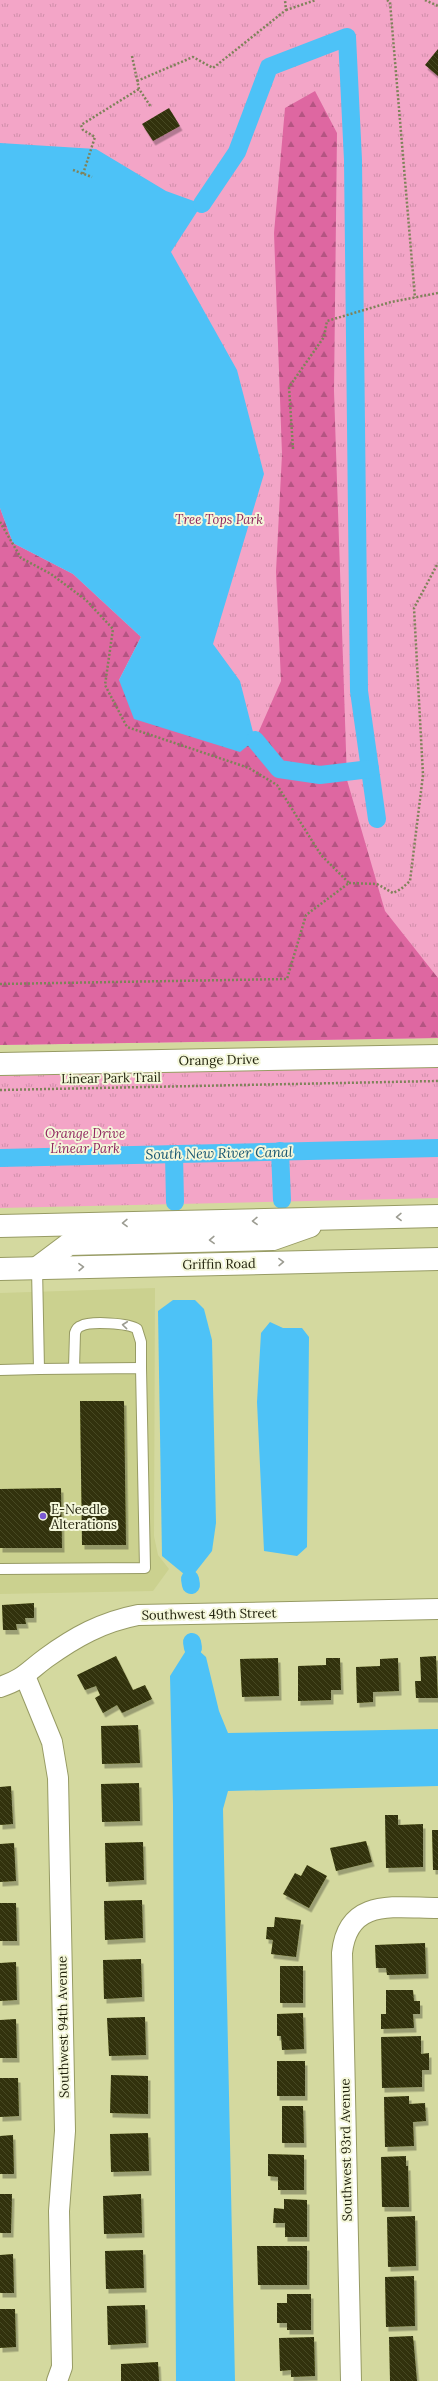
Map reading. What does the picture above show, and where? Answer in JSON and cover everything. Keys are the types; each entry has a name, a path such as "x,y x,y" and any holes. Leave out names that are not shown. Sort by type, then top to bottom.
{"main road":[{"name":"Orange Drive","path":"0,1064 438,1056"},
{"path":"0,1226 438,1216"},
{"path":"36,1268 69,1244 273,1238 332,1219"},
{"path":"381,1260 416,1250 438,1248"},
{"name":"Griffin Road","path":"0,1269 438,1259"}],"street":[{"name":"Southwest 49th Street","path":"0,1687 25,1676 50,1655 91,1629 106,1622 138,1615 438,1609"},
{"name":"Southwest 94th Avenue","path":"25,1676 52,1742 58,1778 65,2131 59,2211 62,2367 57,2381"},
{"name":"Southwest 93rd Avenue","path":"351,2381 342,1952 344,1938 353,1921 368,1912 380,1909 438,1908"}],"lane":[{"path":"36,1268 39,1369"},
{"path":"0,1569 145,1568 142,1368 141,1342 137,1329 126,1324 87,1324 77,1328 75,1333 74,1368"},
{"path":"0,1370 142,1368"}],"path":[{"path":"285,0 286,10"},
{"path":"137,81 193,57 213,68 286,10 316,0"},
{"path":"393,0 388,1 415,298"},
{"path":"425,0 438,6"},
{"path":"132,56 139,89 151,107"},
{"path":"83,174 95,137 82,130 81,125 139,89"},
{"path":"72,170 92,177"},
{"path":"293,449 289,387 324,336 327,321 391,302 438,293"},
{"path":"0,522 21,558 51,574 86,600 113,629 105,685 127,728 249,768 277,785 321,855 348,884"},
{"path":"0,984 287,979 306,915 348,884 377,884 393,893 401,889 410,881 423,775 414,608 438,562"},
{"name":"Linear Park Trail","path":"0,1090 438,1081"}],"shaded area":[{"path":"155,1288 154,1536 158,1555 169,1569 153,1591 0,1594 0,1293"}],"green space":[{"name":"Tree Tops Park","path":"0,0 438,0 438,1038 0,1045"},
{"path":"315,91 337,133 334,391 347,780 385,911 438,978 438,1038 0,1045 0,508 13,543 73,574 141,637 119,680 255,740 281,681 276,572 282,454 274,233 285,108"},
{"name":"Orange Drive Linear Park","path":"438,1067 438,1198 0,1208 0,1076"}],"water":[{"path":"0,143 96,149 166,191 202,204 171,252 237,370 264,474 213,644 240,681 255,740 240,752 134,719 119,680 141,637 73,574 13,543 0,508"},
{"path":"173,1300 195,1300 204,1309 212,1340 216,1523 212,1551 190,1579 162,1556 158,1311"},
{"path":"270,1322 283,1328 302,1328 309,1337 307,1547 297,1556 264,1551 257,1402 261,1333"},
{"path":"196,1648 206,1657 219,1711 228,1733 438,1729 438,1786 228,1791 223,1809 235,2381 176,2381 173,1805 170,1676 187,1649"}],"building":[{"path":"438,49 438,76 425,65"},
{"path":"169,108 180,126 153,141 142,124"},
{"path":"80,1401 124,1401 126,1545 82,1545"},
{"path":"61,1488 62,1548 0,1548 0,1489"},
{"path":"34,1603 34,1618 25,1618 26,1624 16,1624 17,1630 3,1630 2,1605"},
{"path":"116,1656 133,1690 145,1685 152,1699 122,1713 117,1705 103,1713 95,1698 100,1695 96,1686 85,1690 77,1675"},
{"path":"436,1656 438,1698 416,1698 415,1681 421,1681 420,1657"},
{"path":"278,1658 279,1696 242,1697 240,1659"},
{"path":"326,1658 340,1658 341,1690 331,1690 331,1700 298,1701 298,1666 326,1665"},
{"path":"398,1658 399,1691 373,1692 373,1702 357,1703 356,1667 380,1666 380,1659"},
{"path":"138,1725 140,1763 102,1764 101,1726"},
{"path":"139,1783 140,1821 102,1822 101,1784"},
{"path":"11,1786 13,1824 0,1825 0,1787"},
{"path":"385,1815 398,1815 398,1825 423,1824 423,1867 386,1868"},
{"path":"432,1830 438,1830 438,1870 433,1870"},
{"path":"366,1841 372,1862 336,1871 330,1848"},
{"path":"143,1842 144,1880 106,1882 105,1843"},
{"path":"14,1843 16,1881 0,1882 0,1844"},
{"path":"307,1865 327,1876 309,1908 283,1894 295,1873 301,1876"},
{"path":"142,1900 143,1938 105,1940 104,1901"},
{"path":"0,1903 16,1903 17,1941 0,1941"},
{"path":"275,1917 301,1920 296,1957 271,1954 273,1940 266,1939 267,1927 274,1927"},
{"path":"425,1943 426,1974 387,1975 386,1968 376,1968 375,1945"},
{"path":"141,1959 142,1997 104,1999 103,1960"},
{"path":"16,1962 17,2000 0,2001 0,1963"},
{"path":"280,1966 303,1966 303,2003 280,2003"},
{"path":"386,1990 413,1990 414,2001 420,2001 420,2014 413,2014 414,2028 381,2029 381,2014 386,2014"},
{"path":"303,2013 304,2049 282,2050 281,2036 277,2036 277,2014"},
{"path":"145,2017 146,2055 109,2056 107,2018"},
{"path":"16,2019 17,2058 0,2058 0,2020"},
{"path":"421,2036 421,2054 429,2053 429,2070 422,2070 422,2087 382,2088 381,2037"},
{"path":"277,2061 305,2061 305,2096 277,2096"},
{"path":"111,2075 148,2076 148,2114 110,2113"},
{"path":"0,2078 18,2078 19,2116 0,2117"},
{"path":"409,2096 409,2104 425,2103 426,2121 413,2122 414,2146 385,2147 384,2097"},
{"path":"282,2106 303,2106 304,2143 282,2143"},
{"path":"148,2133 149,2171 111,2172 110,2134"},
{"path":"13,2135 14,2174 0,2174 0,2136"},
{"path":"268,2154 304,2155 304,2190 278,2190 278,2177 268,2176"},
{"path":"406,2156 406,2166 408,2166 409,2207 382,2207 381,2157"},
{"path":"0,2194 12,2194 11,2233 0,2233"},
{"path":"141,2194 142,2233 104,2234 103,2196"},
{"path":"284,2199 307,2200 307,2237 285,2237 285,2223 273,2223 274,2208 284,2209"},
{"path":"415,2216 416,2266 388,2267 387,2217"},
{"path":"257,2246 307,2246 307,2285 258,2285"},
{"path":"143,2250 144,2288 106,2289 105,2251"},
{"path":"13,2254 14,2293 0,2293 0,2255"},
{"path":"414,2276 415,2326 386,2327 385,2277"},
{"path":"287,2294 311,2294 311,2330 287,2330 287,2323 277,2323 277,2303 287,2303"},
{"path":"145,2305 146,2343 108,2345 107,2306"},
{"path":"0,2309 15,2309 16,2347 0,2348"},
{"path":"413,2336 417,2381 390,2381 389,2337"},
{"path":"314,2337 315,2376 291,2377 291,2370 280,2371 279,2338"},
{"path":"158,2362 159,2381 121,2381 121,2364"}],"waterway":[{"path":"202,204 237,152 269,67 347,37 353,160 359,691 377,819"},
{"path":"255,740 279,769 320,775 370,769"},
{"name":"South New River Canal","path":"0,1158 438,1148"},
{"path":"280,1151 282,1200"},
{"path":"174,1154 175,1202"},
{"path":"190,1579 191,1585"},
{"path":"192,1642 193,1648"}],"place":[{"name":"E-Needle Alterations","path":"43,1516"}]}
